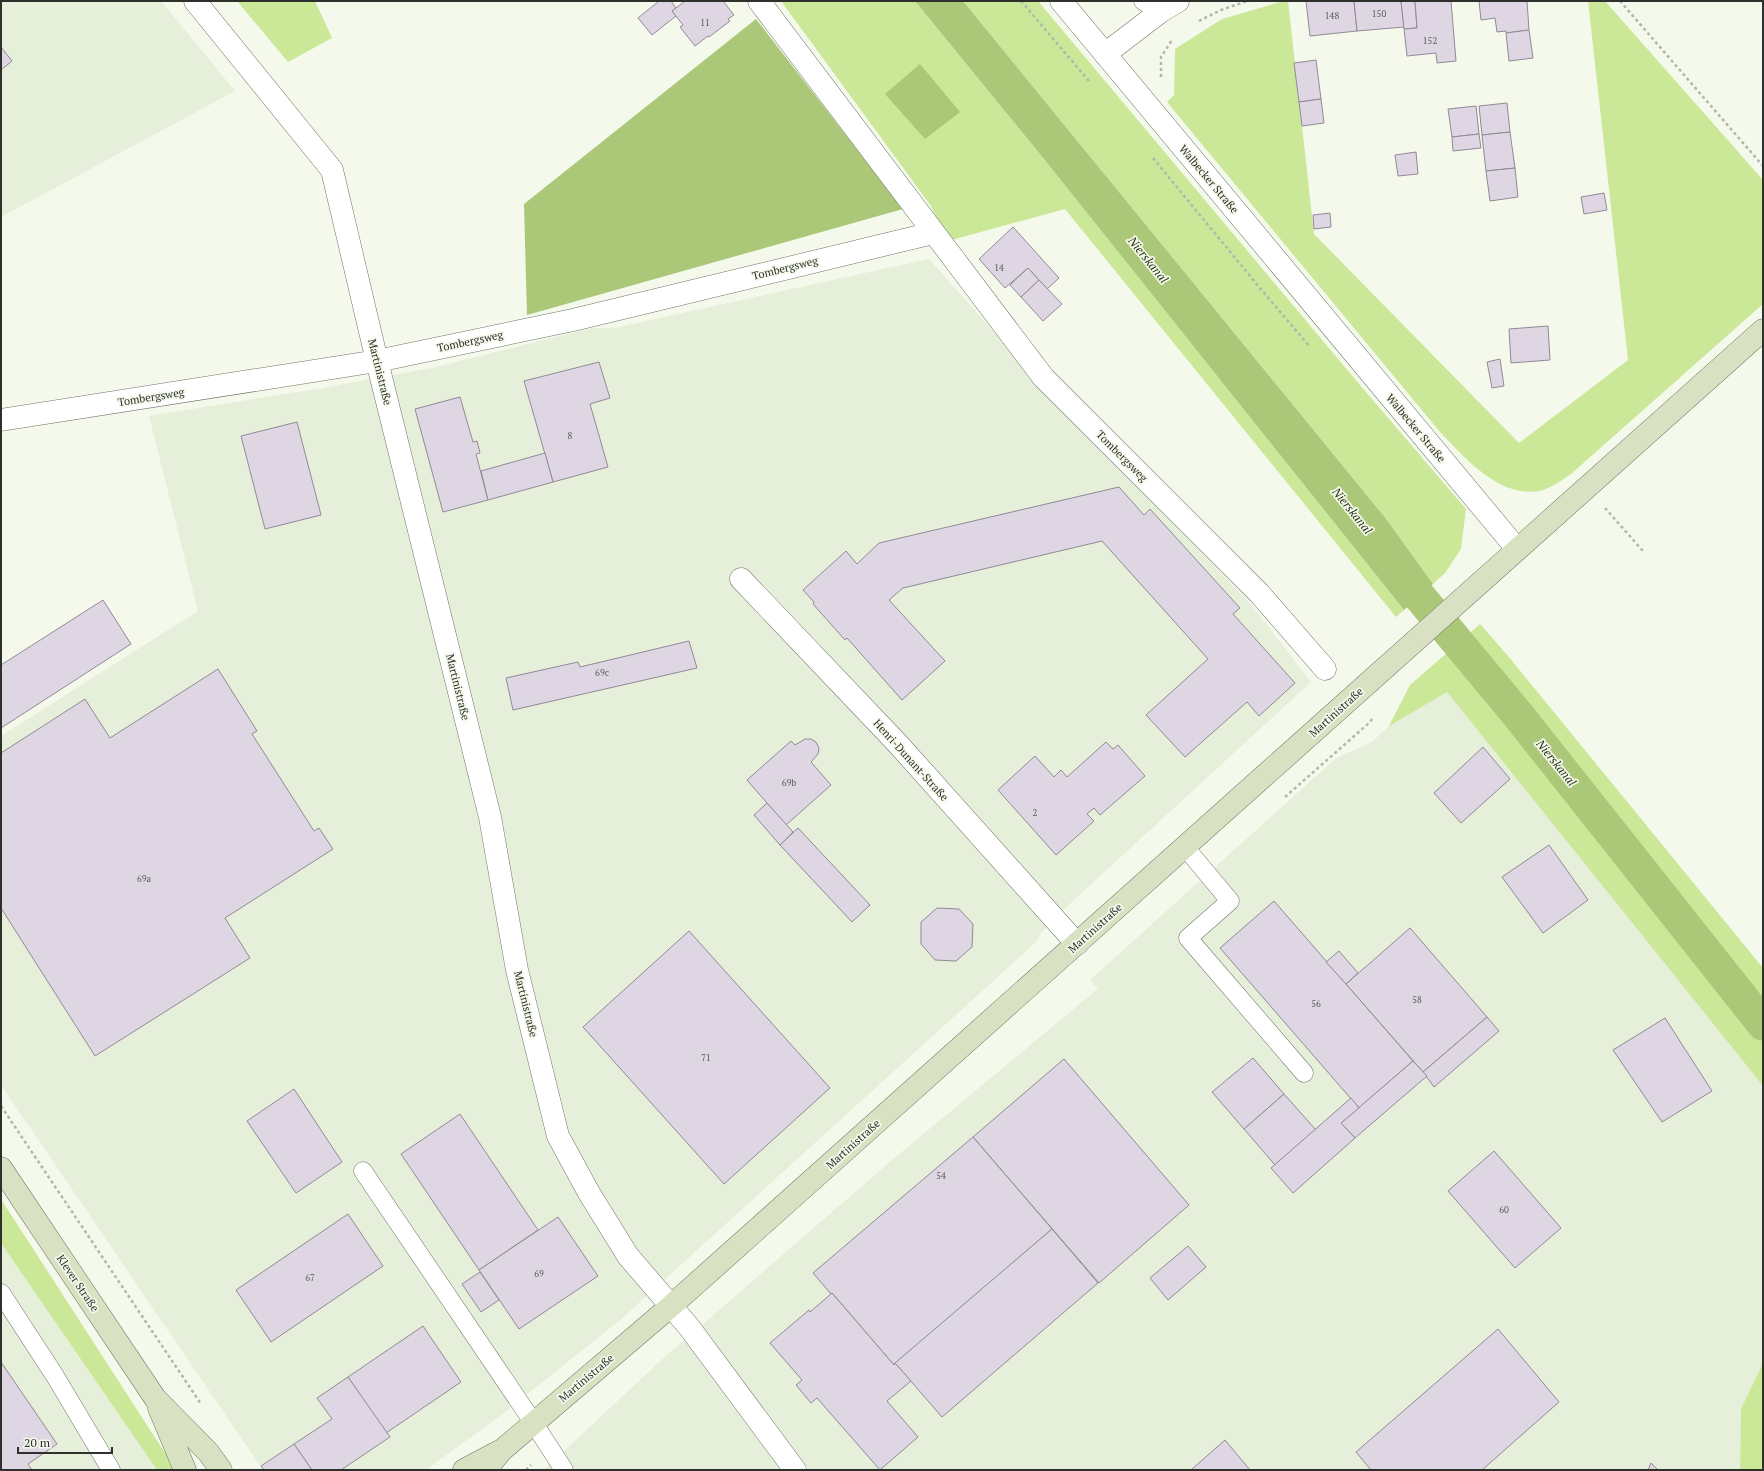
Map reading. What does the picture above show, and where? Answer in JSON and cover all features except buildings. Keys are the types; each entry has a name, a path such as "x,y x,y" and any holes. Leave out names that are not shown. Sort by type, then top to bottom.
{"main road":[{"path":"1517,549 1763,330"},
{"name":"Martinistraße","path":"486,1470 501,1451 533,1422 671,1306 1186,847 1517,549"},
{"name":"Klever Straße","path":"1,1168 154,1398 185,1470"},
{"name":"Klever Straße","path":"154,1398 208,1452 221,1470"},
{"name":"Martinistraße","path":"464,1470 501,1451"}],"street":[{"name":"Martinistraße","path":"196,1 250,66 332,170 377,361 490,817 517,970 558,1136 589,1193 628,1256 689,1328 795,1470"},
{"name":"Tombergsweg","path":"759,1 1043,377 1259,593 1325,669"},
{"name":"Walbecker Straße","path":"1061,1 1517,549"},
{"path":"1105,54 1160,5"},
{"name":"Tombergsweg","path":"1,420 377,361 573,320 933,233"},
{"name":"Henri-Dunant-Straße","path":"741,579 898,744 1077,944"}],"lane":[{"path":"1186,847 1230,901 1188,938 1304,1073"},
{"path":"363,1171 564,1470"},
{"path":"1,1293 55,1376 111,1470"}],"path":[{"path":"1197,22 1221,10 1247,1"},
{"path":"1620,1 1763,166"},
{"path":"1144,100 1158,89 1161,83 1160,64 1162,57 1169,43 1176,36"},
{"path":"1586,487 1643,551"},
{"path":"1,1106 205,1408"}],"shaded area":[{"path":"1,1 161,1 235,91 1,217"},
{"path":"237,1 315,1 332,38 288,62"},
{"path":"781,1 915,1 1044,159 1404,610 1396,617 1065,209 948,241 931,206"},
{"path":"963,1 1038,1 1354,378 1466,509 1461,549 1445,573 1433,584 1387,520"},
{"path":"1288,1 1314,234 1519,443 1628,360 1588,1 1605,1 1763,180 1763,304 1564,479 1543,490 1524,492 1496,482 1471,464 1440,432 1167,102 1174,95 1175,49 1222,19"},
{"path":"929,259 1045,389 1253,607 1311,682 1062,911 1041,933 1035,943 619,1321 505,1412 426,1470 263,1470 1,1085 1,736 198,611 149,416 323,388 436,367 592,328 614,328"},
{"path":"1480,624 1508,656 1763,968 1763,1086 1447,692 1389,726 1410,685"},
{"path":"1447,692 1763,1086 1763,1363 1741,1409 1740,1470 544,1470 658,1363 892,1160 1098,989 1090,980 1335,759 1372,742 1389,726"},
{"path":"1,1199 176,1470 157,1470 1,1243"},
{"path":"1,1243 157,1470 1,1470"},
{"path":"1763,1363 1763,1470 1740,1470 1741,1409"}],"water":[{"path":"915,1 963,1 1387,520 1433,584 1404,610 1044,159"},
{"path":"756,19 903,209 527,315 524,204"},
{"path":"920,64 960,112 925,139 885,94"}],"waterway":[{"name":"Nierskanal","path":"1390,561 1518,715 1763,1024"}]}
